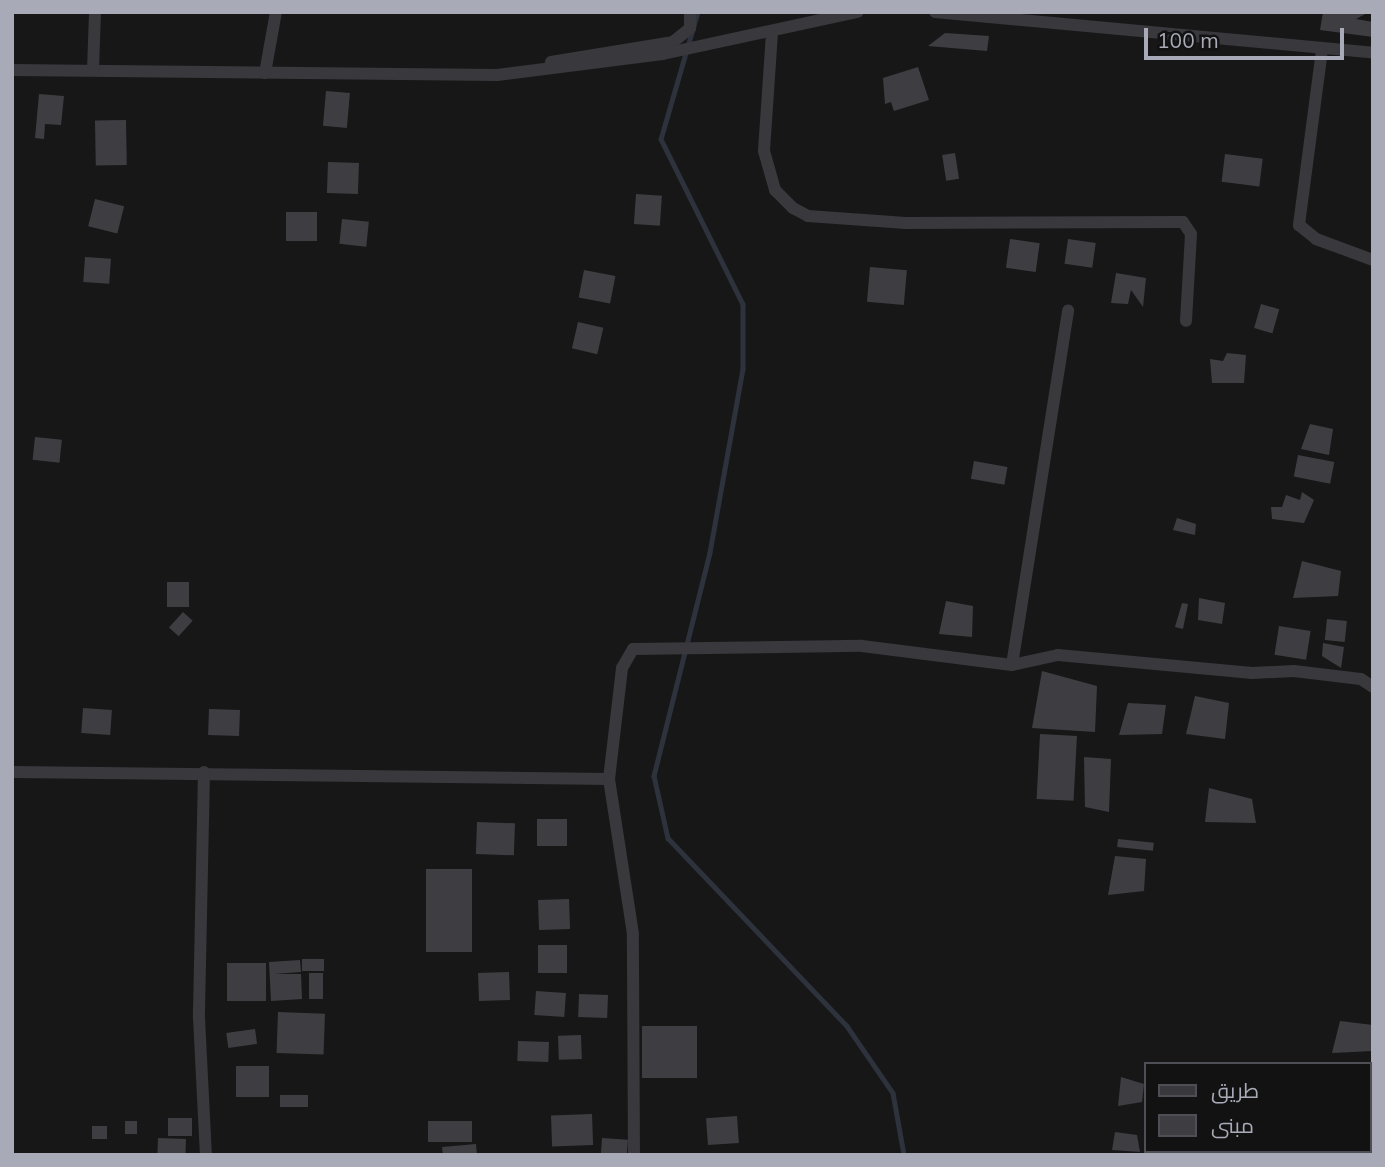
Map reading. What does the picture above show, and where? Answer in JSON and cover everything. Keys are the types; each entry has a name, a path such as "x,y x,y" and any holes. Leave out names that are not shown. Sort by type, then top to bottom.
{"street":[{"path":"93,70 95,12"},
{"path":"265,73 276,12"},
{"path":"497,75 673,42 690,28 690,12"},
{"path":"12,70 497,75 772,33 858,12"},
{"path":"935,12 1029,17 1322,50 1373,53"},
{"path":"772,33 764,151 775,190 793,208 808,216 906,223 1184,222 1191,234 1186,321"},
{"path":"1322,50 1299,225 1316,239 1373,260"},
{"path":"1012,665 1069,310"},
{"path":"634,1155 633,934 609,779 622,668 640,645 697,651 862,646 1012,665 1058,655 1252,673 1294,670 1361,679 1373,687"},
{"path":"12,772 204,772 609,779"},
{"path":"204,772 199,1018 206,1155"}],"building":[{"path":"1323,12 1369,12 1356,19 1373,22 1373,37 1320,30"},
{"path":"945,33 989,36 987,51 928,46"},
{"path":"918,67 929,100 894,111 891,102 885,104 883,78"},
{"path":"326,91 350,93 347,128 323,126"},
{"path":"39,94 64,96 61,125 45,124 44,139 35,138"},
{"path":"126,120 127,165 96,166 95,121"},
{"path":"955,153 959,179 946,181 942,155"},
{"path":"1225,154 1263,159 1259,186 1222,182"},
{"path":"328,162 359,163 358,194 327,193"},
{"path":"636,194 662,196 660,226 634,224"},
{"path":"95,199 124,206 117,233 88,226"},
{"path":"286,212 317,212 317,241 286,241"},
{"path":"342,219 369,222 366,247 339,244"},
{"path":"1010,239 1040,243 1036,272 1006,268"},
{"path":"1068,239 1096,243 1092,268 1065,264"},
{"path":"85,257 111,259 109,284 83,282"},
{"path":"870,267 907,270 904,305 867,302"},
{"path":"584,270 615,276 610,304 579,297"},
{"path":"1116,273 1146,278 1143,307 1131,290 1128,304 1111,303"},
{"path":"1261,304 1279,309 1272,333 1254,328"},
{"path":"578,322 603,328 597,354 572,348"},
{"path":"1227,353 1246,355 1244,383 1212,383 1210,359 1223,361"},
{"path":"1310,424 1333,429 1329,455 1301,449"},
{"path":"35,437 62,440 59,463 33,460"},
{"path":"1298,455 1334,462 1330,484 1294,477"},
{"path":"974,461 1007,467 1004,485 971,479"},
{"path":"1302,492 1314,500 1304,523 1272,519 1271,507 1282,507 1286,495 1300,500"},
{"path":"1177,518 1196,524 1195,535 1173,530"},
{"path":"1302,561 1341,571 1338,596 1293,598"},
{"path":"167,582 189,582 189,607 167,607"},
{"path":"1199,598 1225,603 1222,624 1198,620"},
{"path":"946,601 973,606 972,637 939,634"},
{"path":"1182,603 1188,604 1183,629 1175,627"},
{"path":"183,612 193,621 179,636 169,628"},
{"path":"1327,619 1347,621 1345,642 1325,640"},
{"path":"1279,626 1311,631 1306,660 1274,655"},
{"path":"1323,643 1344,647 1341,668 1322,656"},
{"path":"1042,671 1097,686 1095,732 1032,728"},
{"path":"1195,696 1229,703 1225,739 1186,734"},
{"path":"1128,703 1166,705 1162,734 1119,735"},
{"path":"83,708 112,710 110,735 81,733"},
{"path":"209,709 240,710 239,736 208,735"},
{"path":"1040,734 1077,736 1074,801 1037,799"},
{"path":"1084,757 1111,759 1109,812 1085,807"},
{"path":"1209,788 1252,799 1256,823 1205,822"},
{"path":"537,819 567,819 567,846 537,846"},
{"path":"477,822 515,823 514,855 476,854"},
{"path":"1118,839 1154,843 1153,851 1117,847"},
{"path":"1115,856 1146,859 1144,891 1108,895"},
{"path":"426,869 472,869 472,952 426,952"},
{"path":"569,899 570,929 539,930 538,900"},
{"path":"538,945 567,945 567,973 538,973"},
{"path":"302,959 324,959 324,971 302,971"},
{"path":"300,960 301,972 274,974 301,974 302,999 271,1001 269,962"},
{"path":"227,963 266,963 266,1001 227,1001"},
{"path":"509,972 510,1000 479,1001 478,973"},
{"path":"309,973 323,973 323,999 309,999"},
{"path":"536,991 566,993 564,1017 534,1015"},
{"path":"579,994 608,995 607,1018 578,1017"},
{"path":"278,1012 325,1014 324,1055 277,1053"},
{"path":"1340,1021 1373,1025 1373,1051 1332,1053"},
{"path":"642,1026 697,1026 697,1078 642,1078"},
{"path":"255,1029 257,1044 228,1048 226,1033"},
{"path":"581,1035 582,1059 559,1060 558,1036"},
{"path":"518,1041 549,1042 548,1062 517,1061"},
{"path":"236,1066 269,1066 269,1097 236,1097"},
{"path":"1121,1077 1144,1084 1142,1102 1118,1106"},
{"path":"280,1095 308,1095 308,1107 280,1107"},
{"path":"592,1114 593,1145 552,1146 551,1115"},
{"path":"737,1116 739,1143 708,1145 706,1118"},
{"path":"168,1118 192,1118 192,1136 168,1136"},
{"path":"125,1121 137,1121 137,1134 125,1134"},
{"path":"428,1121 472,1121 472,1142 428,1142"},
{"path":"92,1126 107,1126 107,1139 92,1139"},
{"path":"1115,1132 1137,1135 1140,1152 1112,1150"},
{"path":"158,1138 186,1139 185,1155 157,1155"},
{"path":"602,1138 628,1140 627,1155 601,1155"},
{"path":"476,1144 477,1155 443,1155 442,1147"}],"waterway":[{"path":"698,12 661,139 743,304 743,369 710,553 654,776 668,838 847,1026 893,1093 904,1155"}]}
